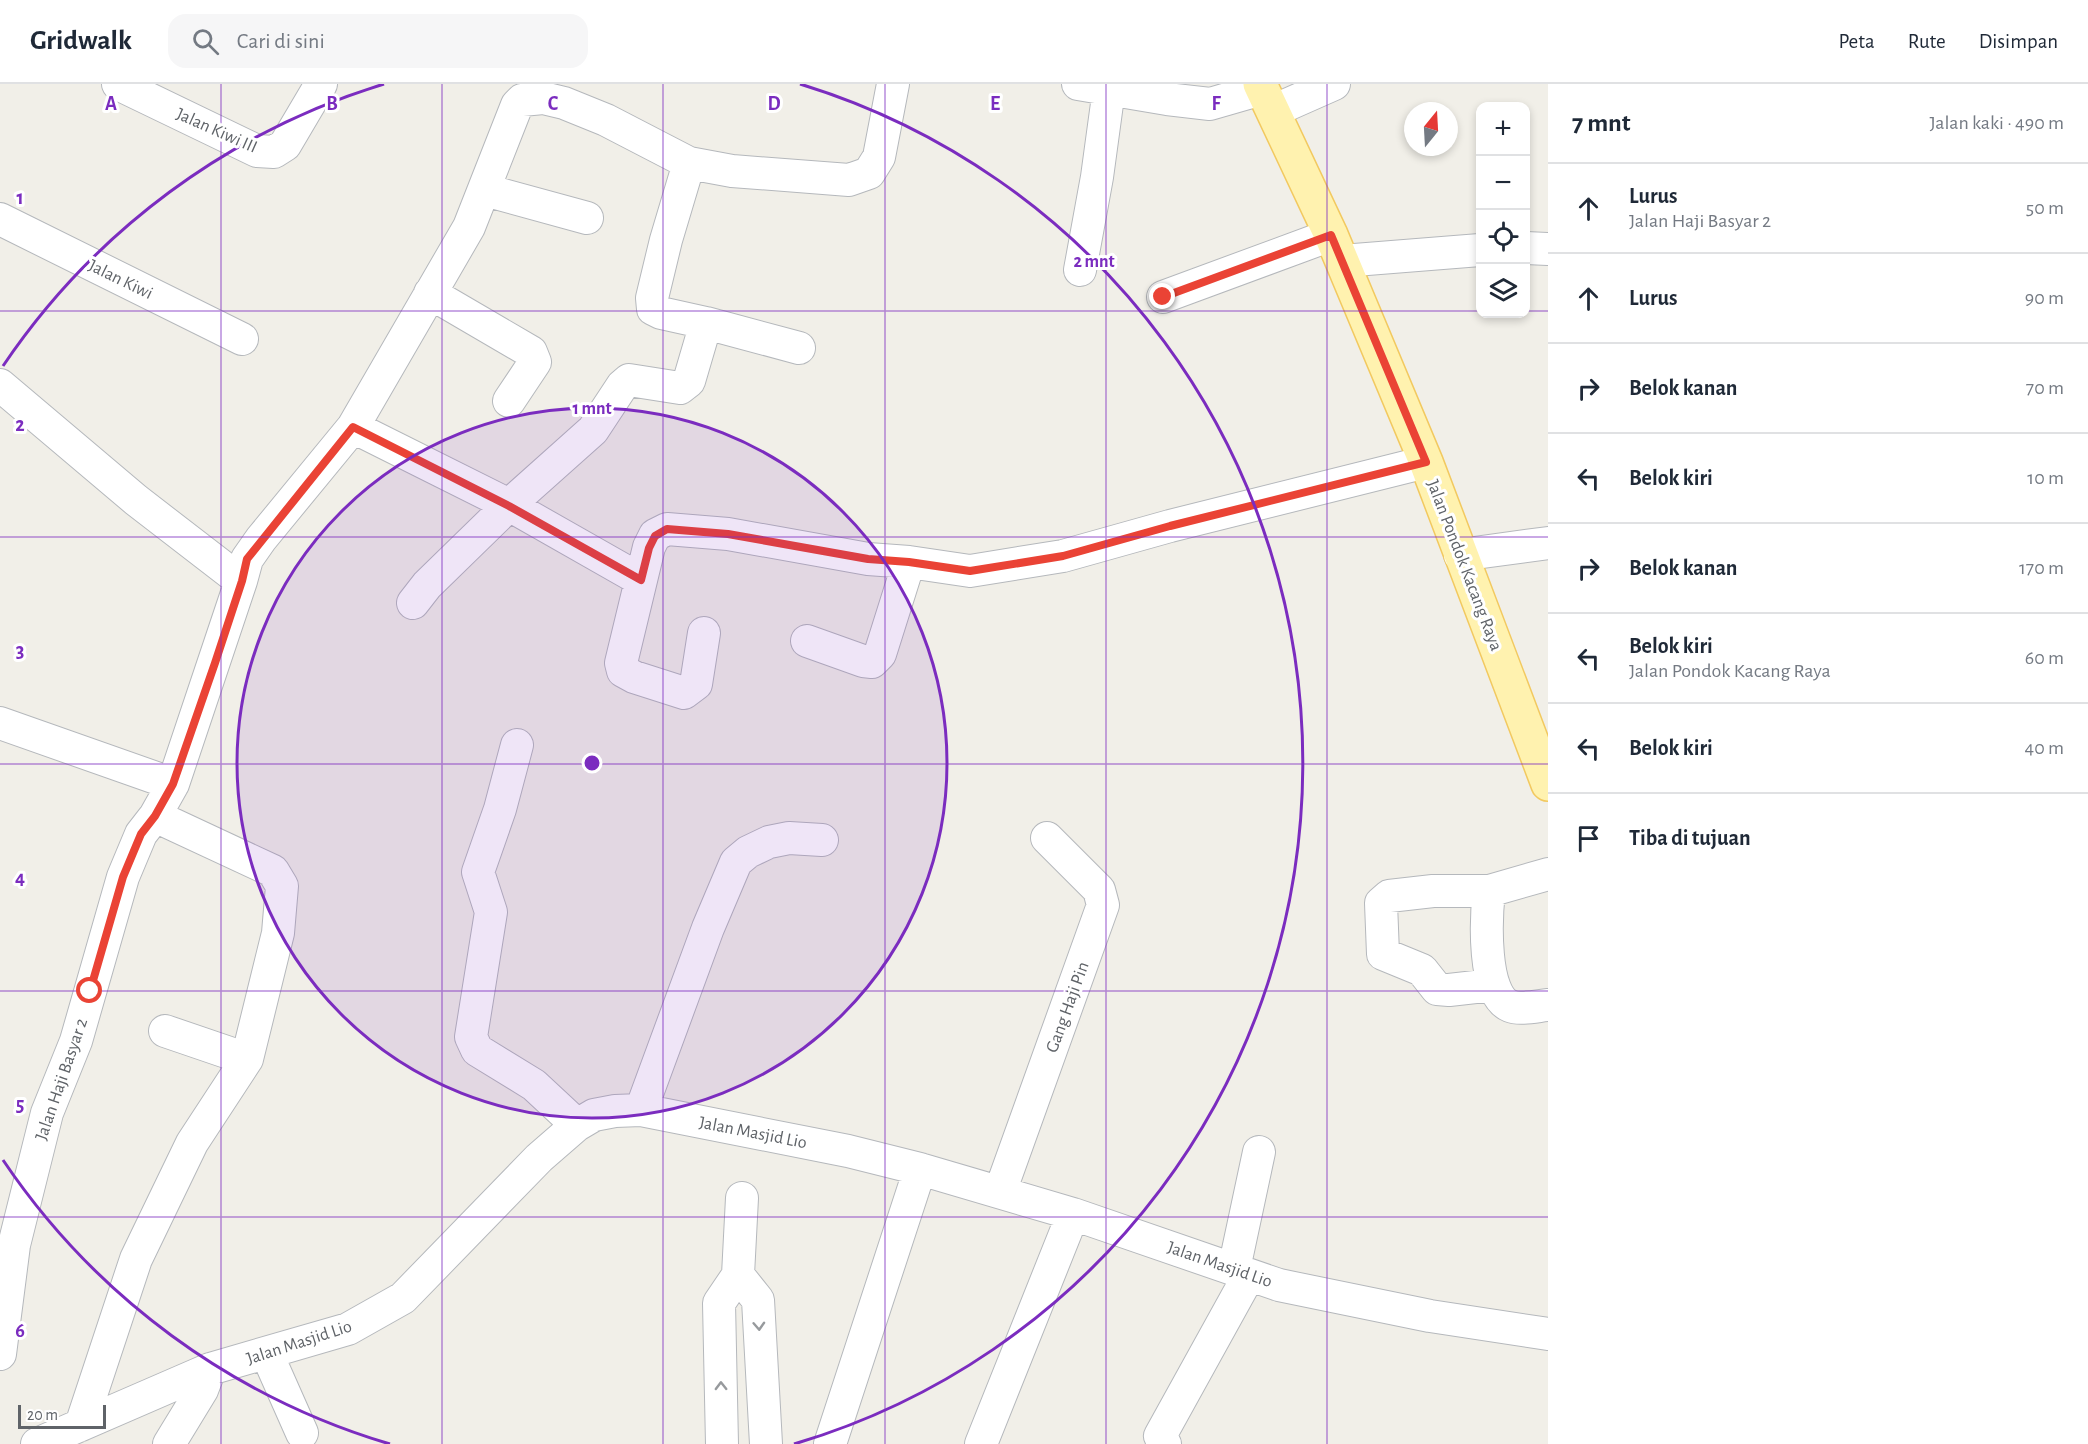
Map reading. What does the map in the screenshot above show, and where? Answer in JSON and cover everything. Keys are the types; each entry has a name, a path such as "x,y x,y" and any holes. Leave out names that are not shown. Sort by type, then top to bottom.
{"main road":[{"name":"Jalan Pondok Kacang Raya","path":"1265,95 1336,248 1426,462 1547,779"}],"street":[{"name":"Jalan Kiwi III","path":"118,84 257,151 274,152 285,145 321,84"},
{"name":"Jalan Haji Basyar 2","path":"0,1354 14,1245 47,1113 76,1041 123,877 141,834 155,816 173,784 242,581 247,559 353,427 469,226 518,105 522,100 530,98 564,103 606,120 689,163 732,171 849,180 869,173 879,158 893,84"},
{"path":"1078,84 1210,104 1334,84"},
{"path":"1080,270 1097,177 1109,89"},
{"path":"689,163 666,240 652,298 653,309 799,348"},
{"path":"485,190 587,218"},
{"name":"Jalan Kiwi","path":"0,219 242,339"},
{"path":"1163,297 1336,248 1476,250"},
{"path":"1530,248 1548,249"},
{"path":"430,293 531,352 535,362 509,401"},
{"path":"413,603 427,585 509,506 593,430 622,386 630,380 680,388 689,381 706,323"},
{"path":"0,385 136,500 242,581"},
{"path":"353,427 509,506 641,580"},
{"path":"704,633 696,684 684,693 633,677 623,671 621,663 649,548 655,536 667,529 728,534 868,559 909,562 970,571 1063,556 1170,526 1426,462"},
{"path":"1460,555 1548,543"},
{"path":"807,640 863,661 872,662 880,654 909,562"},
{"path":"0,723 173,784"},
{"path":"517,745 500,809 478,872 491,912 471,1037 477,1050 534,1084 577,1125"},
{"path":"81,1425 136,1259 192,1143 247,1059 278,933 282,886 273,871 155,816"},
{"path":"641,1110 708,928 736,862 748,852 769,842 789,838 822,840"},
{"name":"Gang Haji Pin","path":"1000,1192 1103,905 1099,890 1047,838"},
{"path":"1493,985 1449,990 1437,989 1422,970 1383,954 1380,903 1389,896 1433,891 1489,891 1548,874"},
{"path":"1489,891 1487,930 1493,985 1498,998 1513,1008 1548,1005"},
{"path":"165,1031 247,1059"},
{"name":"Jalan Masjid Lio","path":"37,1444 210,1369 348,1329 403,1298 539,1158 577,1125 594,1116 641,1110 848,1151 920,1169 1073,1214 1279,1284 1430,1316 1548,1334"},
{"path":"1165,1444 1160,1436 1241,1272 1259,1152"},
{"path":"830,1444 920,1169"},
{"path":"722,1444 719,1303 738,1275 742,1198"},
{"path":"981,1444 1073,1214"},
{"path":"738,1275 758,1300 766,1444"},
{"path":"267,1354 302,1433"},
{"path":"169,1444 202,1390 210,1369"}],"route":[{"path":"90,991 123,877 141,834 155,816 173,784 242,581 247,559 353,427 509,506 641,580 649,548 655,536 667,529 728,534 868,559 909,562 970,571 1063,556 1170,526 1426,462 1331,235 1163,297"}]}
